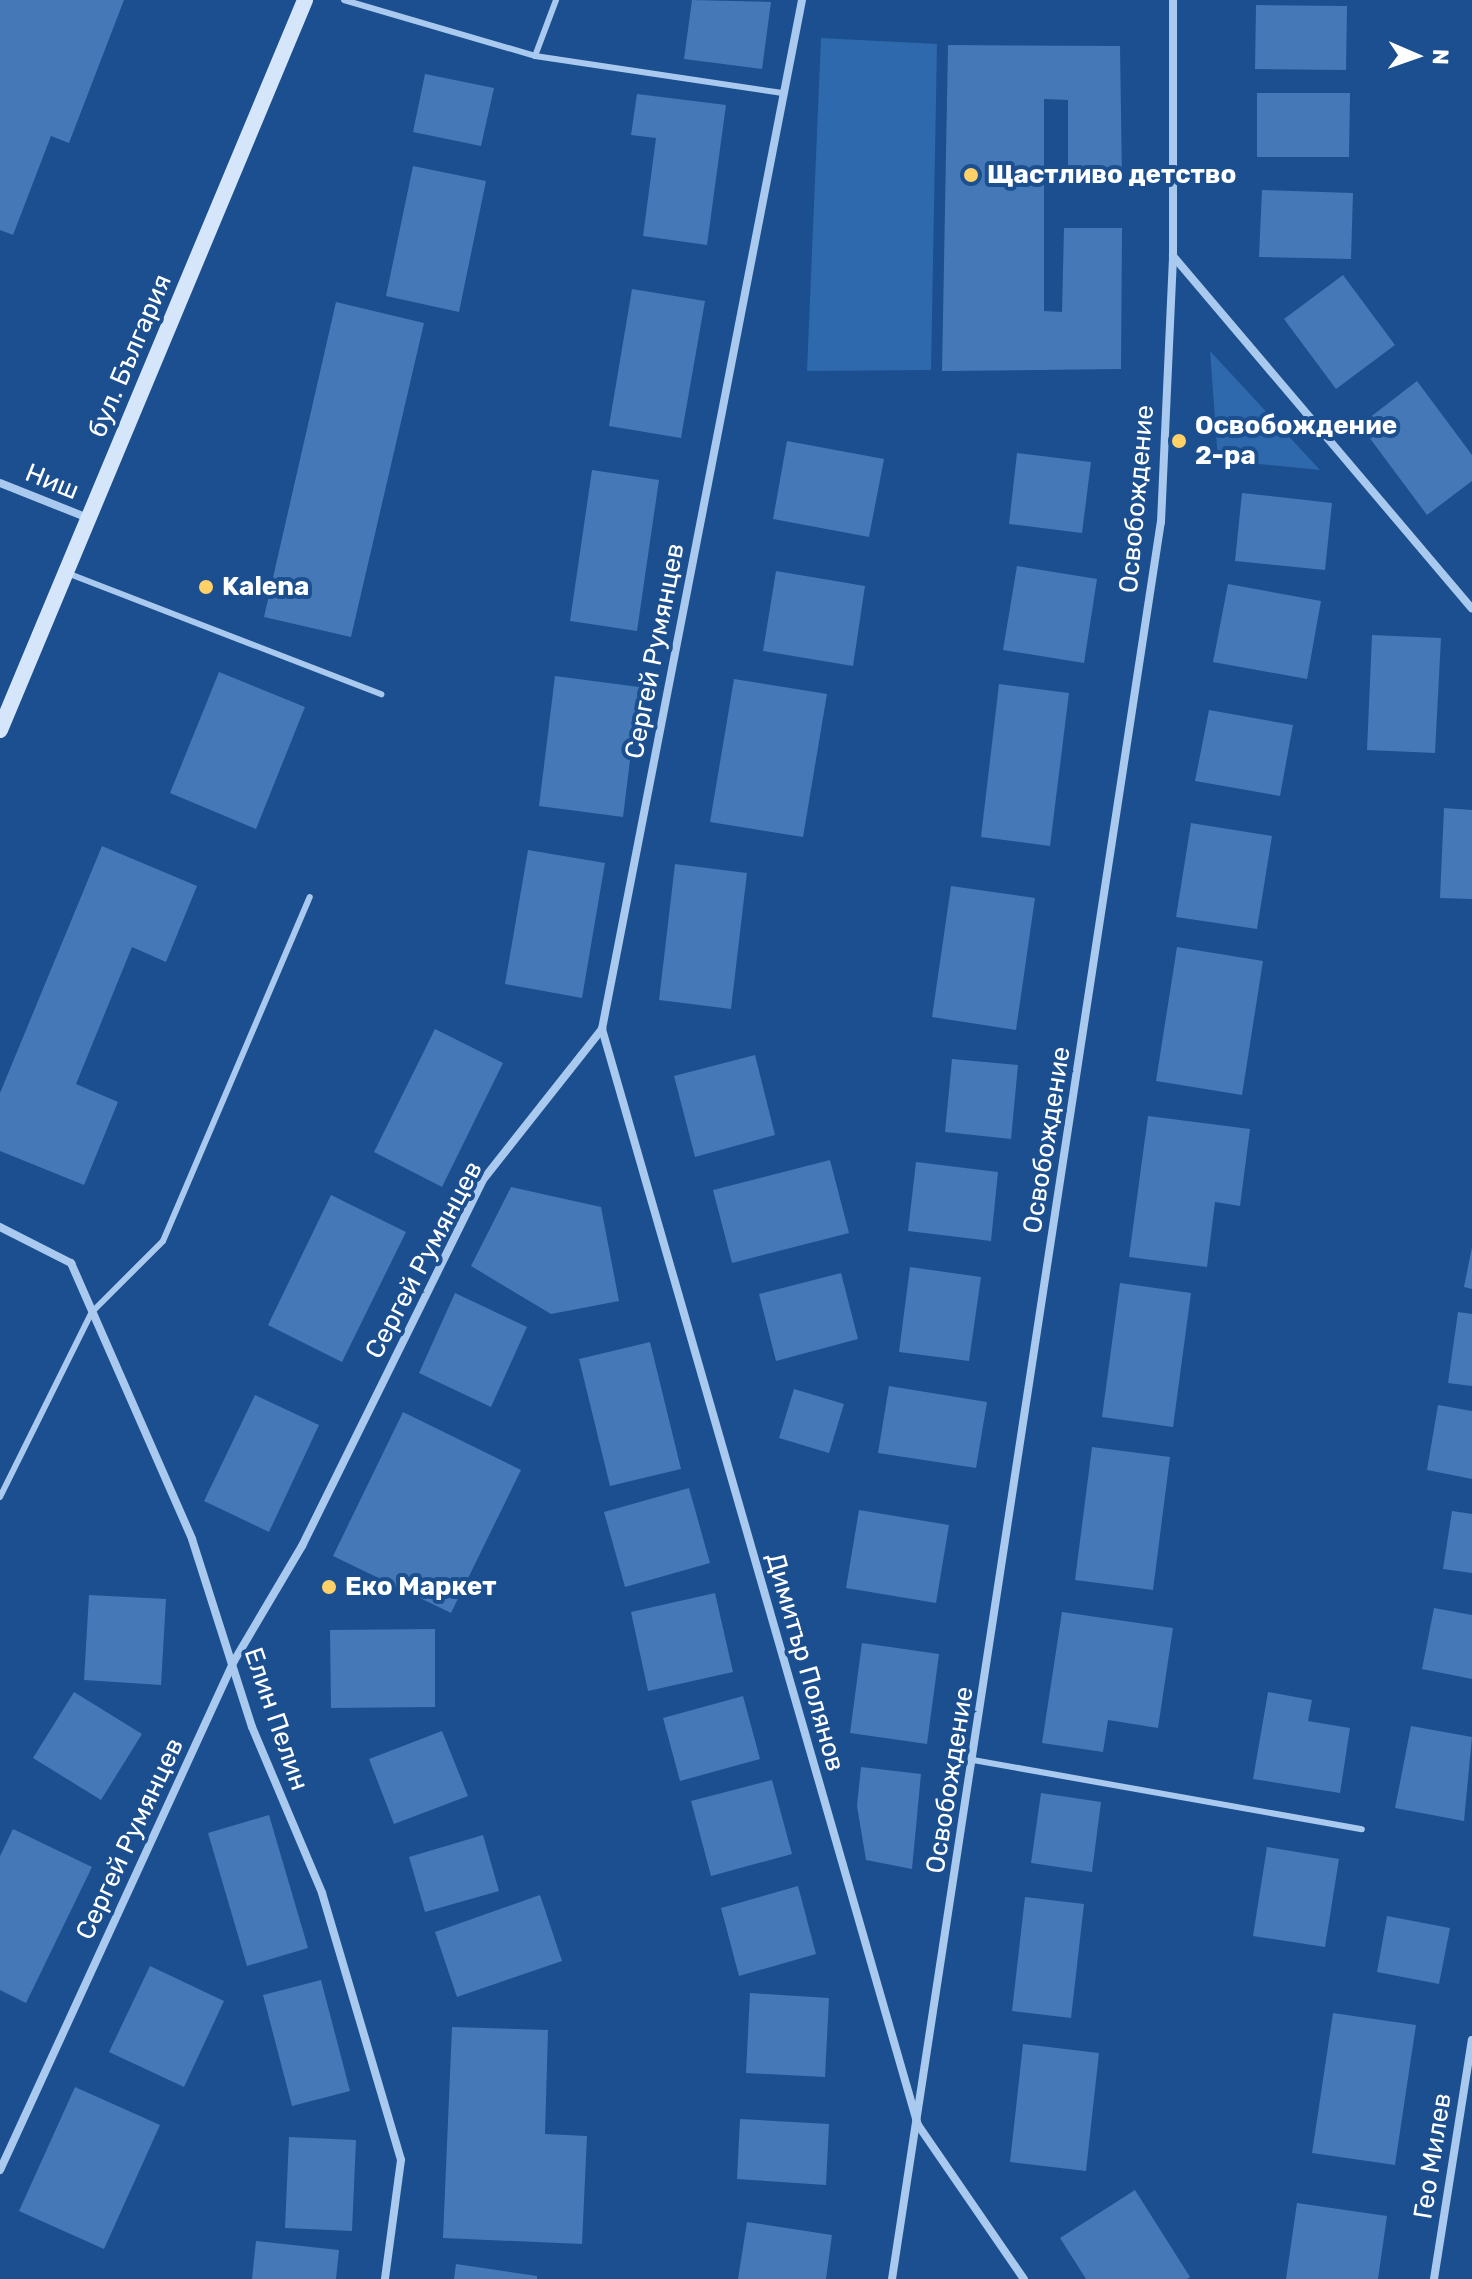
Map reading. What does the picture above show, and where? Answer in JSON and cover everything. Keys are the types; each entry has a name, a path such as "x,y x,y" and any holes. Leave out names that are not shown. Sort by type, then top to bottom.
{"main road":[{"name":"бул. България","path":"0,730 305,0"}],"street":[{"name":"Сергей Румянцев","path":"0,2170 234,1661 302,1546 482,1181 602,1029 802,0"},
{"name":"Освобождение","path":"892,2279 1161,522 1173,256 1173,0"},
{"path":"1173,256 1472,608"},
{"name":"Ниш","path":"0,483 88,518"},
{"name":"Димитър Полянов","path":"602,1029 918,2125 1024,2279"},
{"name":"Елин Пелин","path":"0,1227 71,1263 192,1539 234,1661 252,1727 322,1893 401,2160 385,2279"},
{"name":"Гео Милев","path":"1434,2279 1472,2040"}],"lane":[{"path":"344,0 535,56 784,93"},
{"path":"535,56 556,0"},
{"path":"66,573 381,694"},
{"path":"0,1497 92,1312 163,1241 310,897"},
{"path":"973,1760 1362,1829"}],"shaded area":[{"path":"821,38 937,44 931,370 807,371"},
{"path":"1210,351 1320,470 1218,460"}],"building":[{"path":"0,0 124,0 69,143 51,136 13,235 0,230"},
{"path":"692,0 771,2 762,69 684,59"},
{"path":"1256,5 1347,6 1346,70 1255,69"},
{"path":"948,45 1120,46 1122,180 1068,179 1068,100 1044,99 1044,311 1062,312 1064,228 1122,228 1121,369 942,371"},
{"path":"425,74 494,88 481,146 413,132"},
{"path":"1257,93 1350,93 1349,157 1257,157"},
{"path":"637,94 726,105 707,245 643,236 656,138 631,135"},
{"path":"413,166 486,181 459,312 386,296"},
{"path":"1262,190 1353,193 1351,259 1259,257"},
{"path":"1343,275 1395,345 1336,389 1284,319"},
{"path":"632,289 705,301 681,438 609,426"},
{"path":"336,302 424,323 351,637 264,617"},
{"path":"1417,381 1472,455 1472,481 1427,515 1360,425"},
{"path":"787,441 884,459 869,537 773,519"},
{"path":"1017,453 1091,462 1082,533 1009,524"},
{"path":"592,470 659,480 637,631 570,621"},
{"path":"1242,493 1332,503 1325,570 1235,561"},
{"path":"1017,566 1097,579 1084,663 1003,650"},
{"path":"776,571 865,586 853,666 763,651"},
{"path":"1228,584 1321,601 1307,679 1213,662"},
{"path":"1372,635 1441,638 1435,753 1367,750"},
{"path":"219,672 305,707 256,829 170,793"},
{"path":"555,676 639,687 623,817 539,806"},
{"path":"734,679 827,694 803,837 710,822"},
{"path":"999,684 1069,693 1050,846 981,837"},
{"path":"1209,710 1293,725 1280,796 1195,781"},
{"path":"1444,808 1472,810 1472,899 1440,898"},
{"path":"1191,823 1272,836 1257,929 1176,917"},
{"path":"102,846 197,886 166,962 132,947 76,1084 118,1102 84,1185 0,1151 0,1093"},
{"path":"528,850 605,863 582,998 505,984"},
{"path":"675,864 747,873 731,1009 659,1000"},
{"path":"951,886 1035,898 1016,1030 932,1017"},
{"path":"1177,947 1263,961 1242,1095 1156,1081"},
{"path":"435,1029 503,1063 442,1187 374,1152"},
{"path":"755,1055 775,1135 695,1157 674,1076"},
{"path":"952,1059 1018,1065 1011,1139 945,1132"},
{"path":"1148,1116 1250,1129 1240,1206 1215,1202 1207,1267 1129,1257"},
{"path":"830,1160 849,1233 732,1263 713,1190"},
{"path":"916,1162 998,1172 991,1241 908,1231"},
{"path":"511,1187 601,1207 619,1301 551,1314 471,1266"},
{"path":"331,1195 406,1232 342,1362 268,1325"},
{"path":"1472,1247 1472,1289 1464,1287"},
{"path":"910,1267 981,1277 969,1361 899,1352"},
{"path":"841,1273 858,1339 776,1361 759,1294"},
{"path":"1120,1283 1191,1293 1173,1427 1102,1417"},
{"path":"455,1293 527,1327 491,1407 419,1373"},
{"path":"1458,1312 1472,1314 1472,1386 1448,1383"},
{"path":"650,1342 681,1469 610,1486 579,1359"},
{"path":"889,1386 987,1402 976,1468 878,1453"},
{"path":"794,1389 844,1404 829,1453 779,1438"},
{"path":"255,1395 319,1425 269,1532 204,1501"},
{"path":"1438,1405 1472,1411 1472,1479 1427,1470"},
{"path":"403,1412 521,1470 451,1613 333,1556"},
{"path":"1092,1447 1170,1457 1153,1590 1075,1580"},
{"path":"689,1488 710,1563 625,1587 604,1512"},
{"path":"859,1510 949,1525 936,1603 846,1588"},
{"path":"1452,1511 1472,1514 1472,1573 1443,1569"},
{"path":"715,1593 733,1672 648,1691 631,1612"},
{"path":"89,1595 166,1599 161,1685 84,1680"},
{"path":"1434,1608 1472,1615 1472,1679 1422,1669"},
{"path":"1062,1612 1173,1628 1158,1728 1108,1720 1103,1752 1042,1743"},
{"path":"435,1629 435,1707 331,1708 330,1630"},
{"path":"862,1643 939,1654 927,1744 850,1733"},
{"path":"74,1692 142,1734 101,1800 33,1758"},
{"path":"1268,1692 1312,1700 1308,1721 1350,1728 1340,1793 1253,1779"},
{"path":"743,1696 760,1759 680,1781 663,1718"},
{"path":"1411,1726 1472,1737 1464,1821 1395,1808"},
{"path":"442,1731 468,1796 394,1824 369,1759"},
{"path":"861,1767 921,1774 912,1869 866,1860 857,1806"},
{"path":"772,1780 792,1854 711,1876 691,1801"},
{"path":"1041,1793 1101,1802 1092,1872 1031,1863"},
{"path":"269,1815 308,1948 247,1966 208,1833"},
{"path":"13,1829 92,1867 26,2003 0,1990 0,1856"},
{"path":"483,1835 499,1891 425,1912 409,1857"},
{"path":"1267,1847 1339,1859 1325,1947 1253,1936"},
{"path":"798,1886 816,1954 739,1976 721,1908"},
{"path":"540,1895 562,1961 457,1997 435,1932"},
{"path":"1025,1897 1084,1904 1071,2018 1012,2011"},
{"path":"1387,1916 1450,1928 1439,1984 1377,1972"},
{"path":"150,1966 224,2001 184,2087 109,2052"},
{"path":"321,1980 350,2091 292,2106 263,1995"},
{"path":"750,1993 829,1998 825,2077 746,2073"},
{"path":"1333,2013 1416,2025 1395,2165 1312,2153"},
{"path":"452,2027 548,2030 545,2134 587,2136 582,2244 443,2238"},
{"path":"1023,2044 1099,2053 1086,2171 1010,2162"},
{"path":"75,2087 160,2125 104,2249 19,2211"},
{"path":"740,2119 829,2124 826,2185 737,2179"},
{"path":"289,2137 356,2140 352,2231 285,2228"},
{"path":"1135,2190 1190,2277 1187,2279 1086,2279 1060,2238"},
{"path":"1297,2203 1387,2216 1378,2279 1286,2279"},
{"path":"747,2222 832,2235 826,2279 738,2279"},
{"path":"256,2241 339,2250 336,2279 252,2279"},
{"path":"456,2264 537,2276 537,2279 454,2279"}],"place":[{"name":"Щастливо детство","path":"971,175"},
{"name":"Освобождение 2-ра","path":"1179,441"},
{"name":"Kalena","path":"206,587"},
{"name":"Еко Маркет","path":"329,1587"}]}
